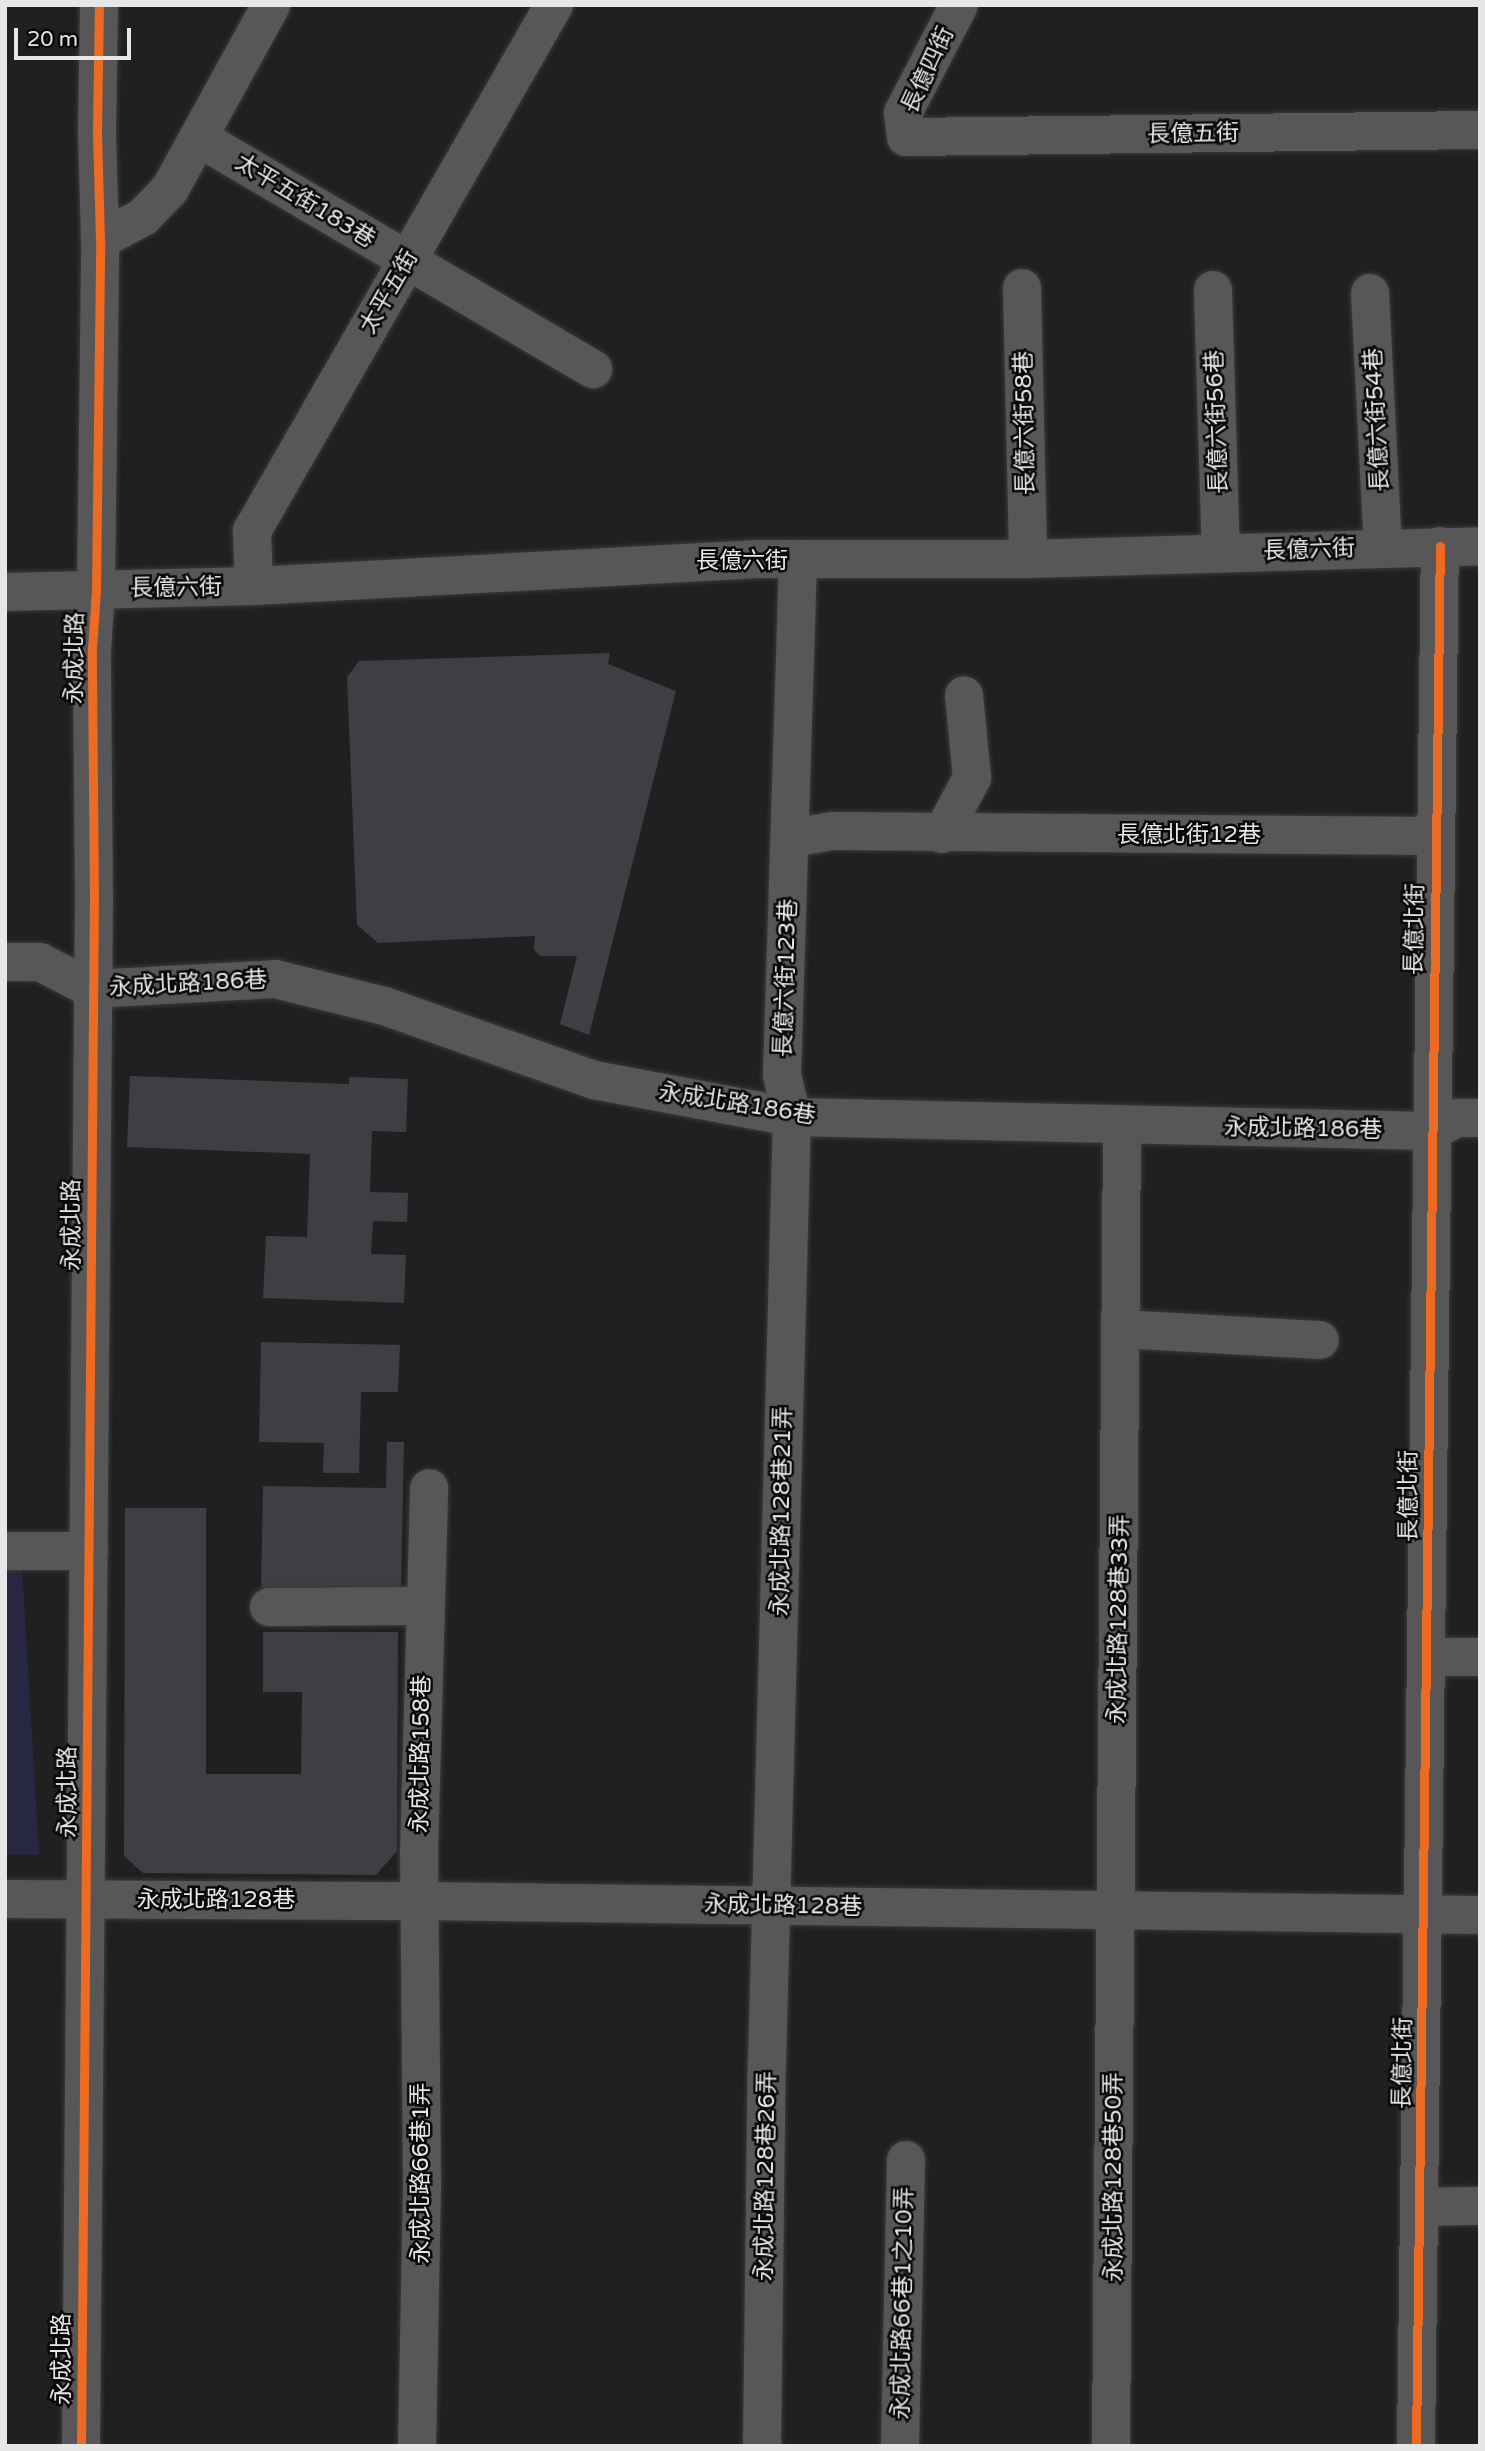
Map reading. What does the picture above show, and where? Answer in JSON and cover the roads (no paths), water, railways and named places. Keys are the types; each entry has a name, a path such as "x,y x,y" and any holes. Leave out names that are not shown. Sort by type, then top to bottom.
{"street":[{"name":"永成北路","path":"80,2446 87,1899 92,650 96,590 100,240 97,131 99,5"},
{"path":"100,240 143,217 170,189 271,5"},
{"name":"太平五街","path":"254,586 252,531 554,5"},
{"name":"長億四街","path":"906,136 902,113 959,5"},
{"name":"長億五街","path":"906,136 1480,130"},
{"name":"太平五街183巷","path":"199,138 593,369"},
{"name":"長億六街58巷","path":"1021,288 1028,559"},
{"name":"長億六街56巷","path":"1213,290 1221,554"},
{"name":"長億六街54巷","path":"1370,293 1383,547"},
{"name":"長億北街","path":"1416,2446 1425,1914 1431,1132 1440,546"},
{"name":"長億六街","path":"5,593 254,586 718,560 1028,559 1480,546"},
{"name":"長億六街123巷","path":"792,1117 782,1074 798,561"},
{"path":"791,838 832,831 942,834 972,778 964,695"},
{"name":"長億北街12巷","path":"942,834 1436,836"},
{"path":"5,962 40,962 92,989"},
{"name":"永成北路186巷","path":"92,989 275,979 384,1006 594,1080 792,1117 1431,1132 1458,1118 1480,1118"},
{"name":"永成北路128巷21弄","path":"772,1906 792,1117"},
{"name":"永成北路128巷33弄","path":"1116,1909 1122,1125"},
{"path":"1122,1329 1320,1340"},
{"name":"永成北路158巷","path":"419,1901 424,1606 429,1489"},
{"path":"5,1551 89,1551"},
{"path":"269,1607 424,1606"},
{"path":"1427,1657 1480,1657"},
{"name":"永成北路128巷","path":"5,1899 419,1901 1480,1915"},
{"name":"永成北路66巷1弄","path":"417,2446 422,2185 419,1901"},
{"name":"永成北路128巷26弄","path":"762,2446 772,1906"},
{"name":"永成北路128巷50弄","path":"1111,2446 1116,1909"},
{"name":"永成北路66巷1之10弄","path":"900,2446 906,2160"},
{"path":"1420,2207 1480,2206"}]}
